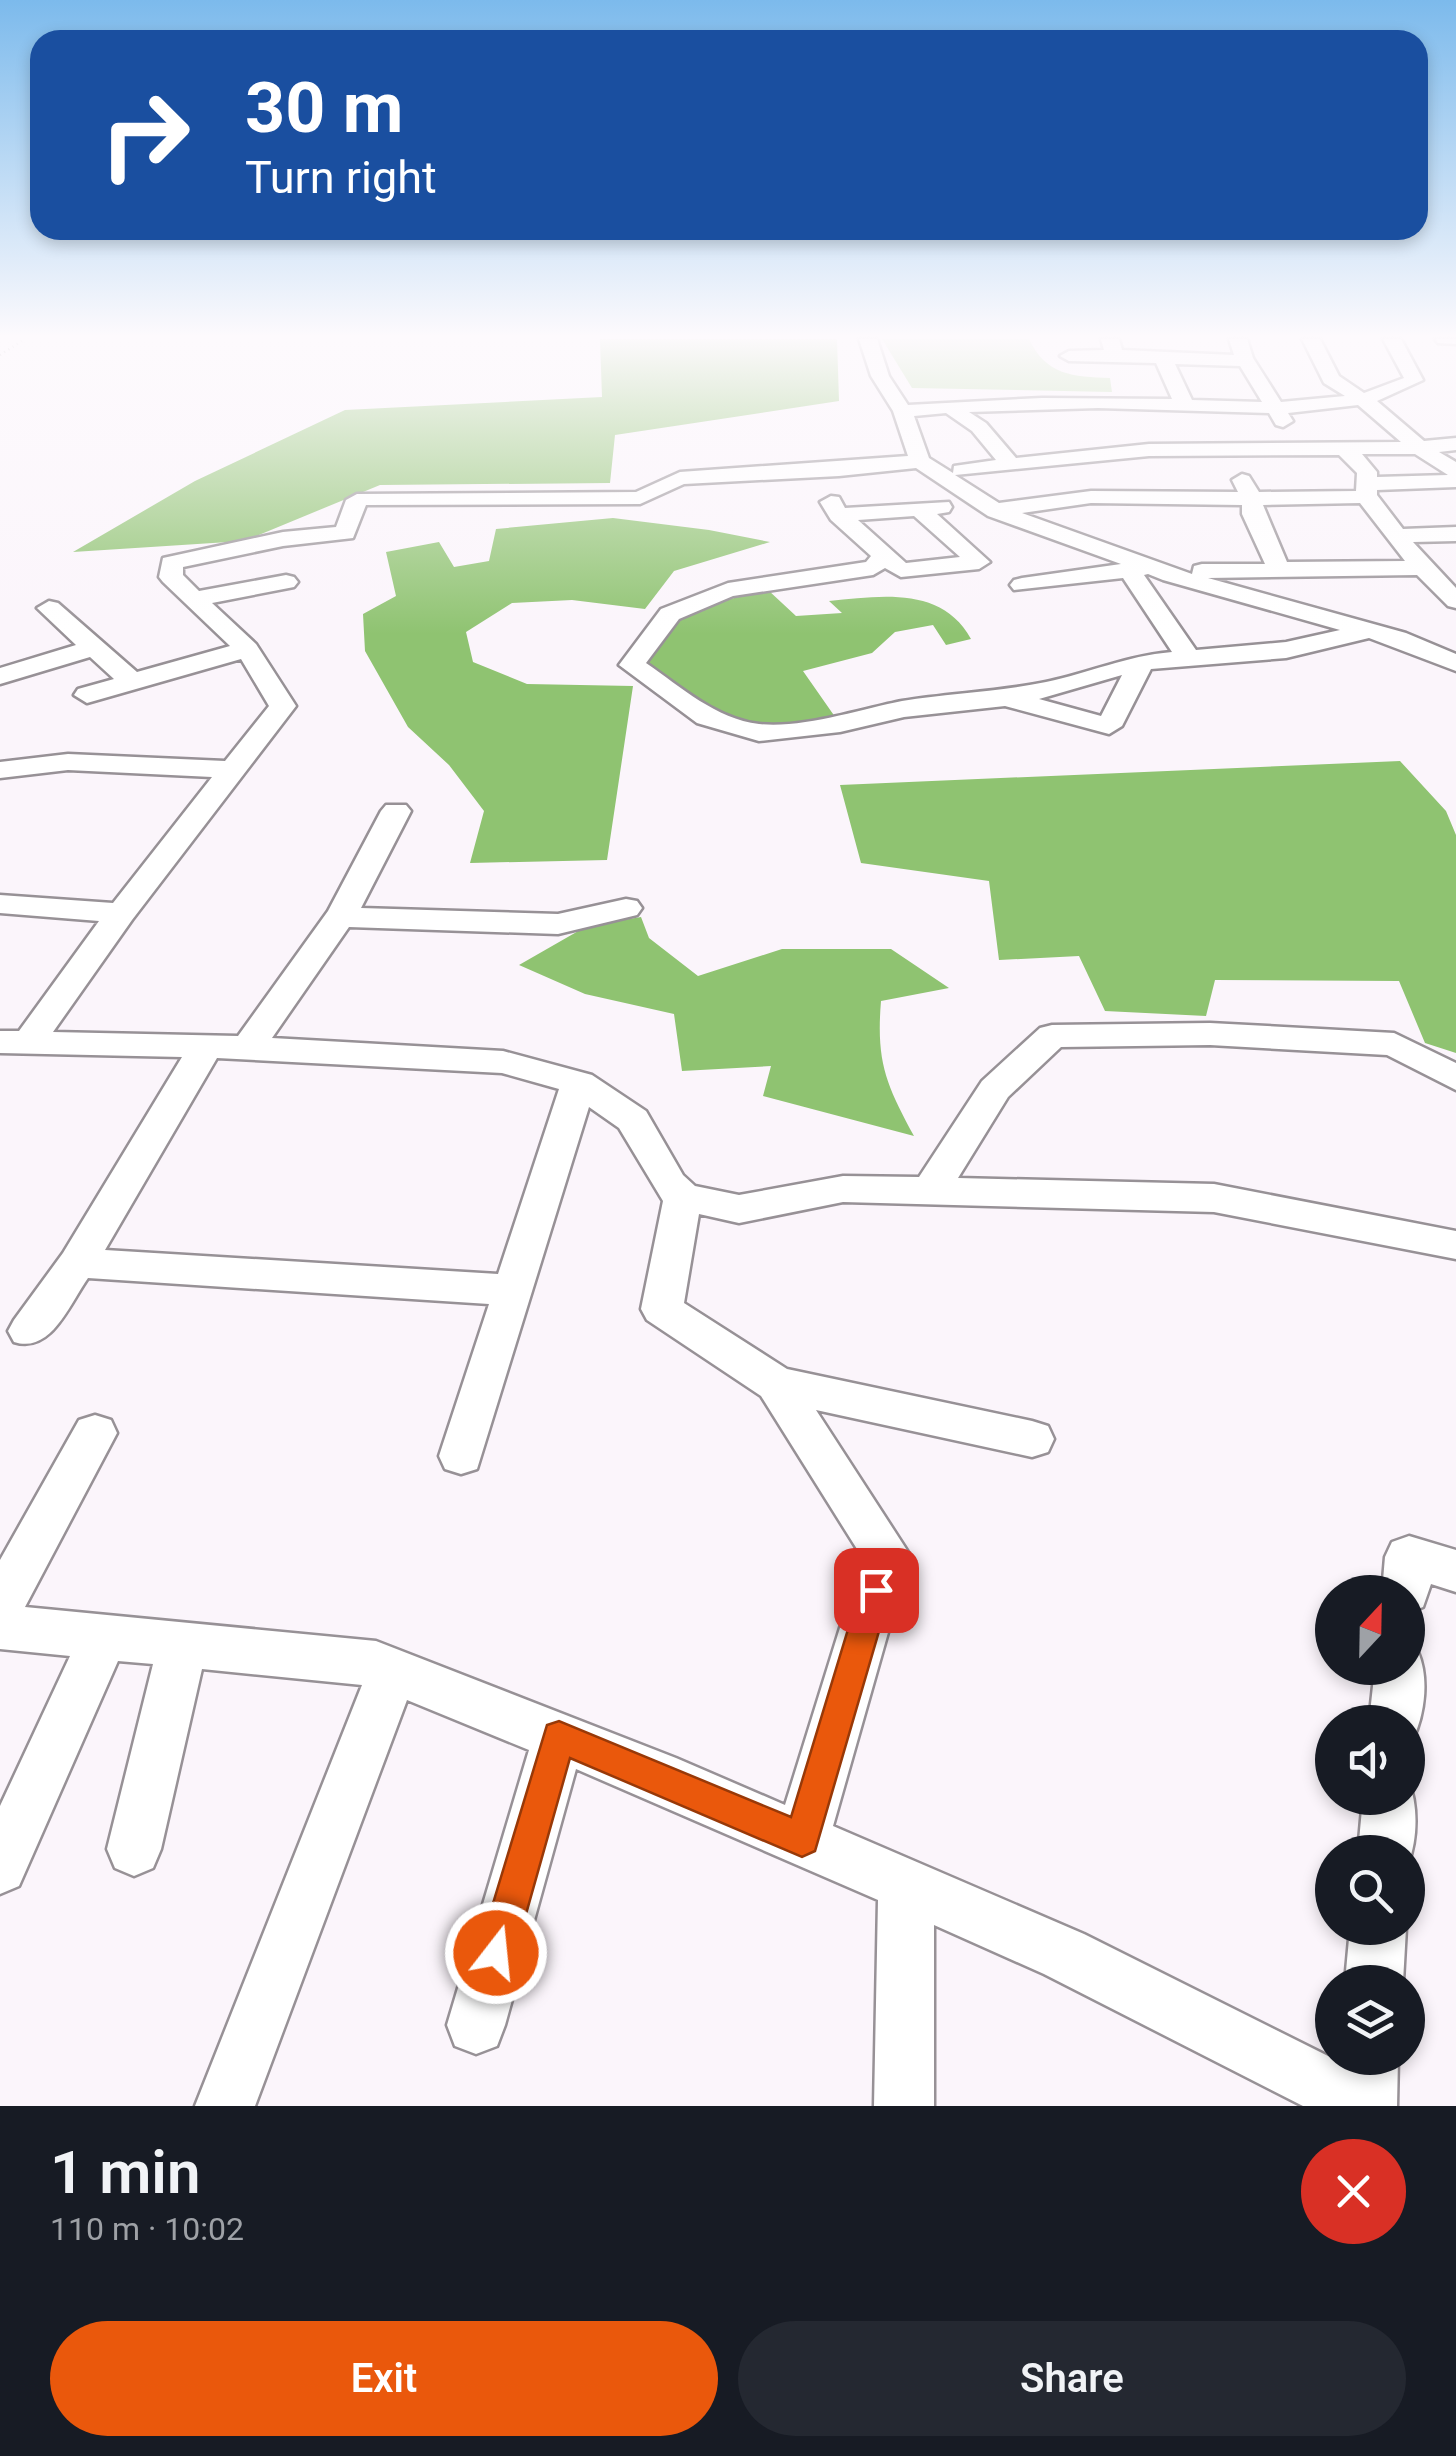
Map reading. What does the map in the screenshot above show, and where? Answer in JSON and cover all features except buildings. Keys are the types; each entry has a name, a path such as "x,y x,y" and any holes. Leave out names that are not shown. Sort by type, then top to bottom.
{"street":[{"path":"912,437 920,460 991,507 1140,569 1370,630 1456,663"},
{"path":"987,437 1009,463"},
{"path":"961,470 1049,459 1069,437"},
{"path":"1138,437 1224,449 1419,448 1456,444"},
{"path":"1291,437 1296,448"},
{"path":"1407,437 1456,470"},
{"path":"1224,449 1252,498 1252,514 1279,568"},
{"path":"1345,449 1367,472 1366,490 1398,536 1456,601"},
{"path":"1049,459 1086,498"},
{"path":"7,1043 122,912 284,706 247,649 170,577 170,563 283,540 345,533 356,500 640,498 680,478 839,470 920,460"},
{"path":"838,515 1086,498 1252,498 1456,481"},
{"path":"825,492 838,515 901,570 978,562 919,509"},
{"path":"1398,536 1456,534"},
{"path":"883,556 872,568 728,590 670,614 632,665 706,716 759,733 840,724 904,709 1005,698 1057,688 1142,662 1286,650 1370,630"},
{"path":"1175,576 1208,570 1456,563"},
{"path":"1022,586 1140,569"},
{"path":"1140,569 1190,659"},
{"path":"194,600 286,582"},
{"path":"49,608 132,682"},
{"path":"1426,650 1456,638"},
{"path":"0,676 94,648"},
{"path":"87,695 247,649"},
{"path":"1005,698 1110,726 1142,662"},
{"path":"0,770 68,762 236,770"},
{"path":"248,1048 340,917 396,812"},
{"path":"0,904 122,912"},
{"path":"340,917 558,924 626,908"},
{"path":"930,1190 995,1089 1052,1036 1210,1034 1394,1044 1456,1078"},
{"path":"7,1043 206,1046 503,1062 579,1083 634,1120 670,1184 683,1197 740,1209 844,1189 1214,1198 1456,1244"},
{"path":"28,1331 77,1263 206,1046"},
{"path":"461,1456 579,1083"},
{"path":"683,1197 662,1309 776,1384 1032,1440"},
{"path":"77,1263 514,1290"},
{"path":"776,1384 886,1554 802,1839"},
{"path":"0,1606 95,1432"},
{"path":"1407,1575 1409,1557 1456,1571"},
{"path":"0,1627 376,1664 559,1736 906,1884 1365,2094"},
{"path":"0,1867 104,1636"},
{"path":"134,1849 183,1644"},
{"path":"225,2106 393,1670"},
{"path":"476,2025 559,1736"},
{"path":"904,2106 906,1884"}],"green space":[{"path":"287,437 615,437 610,483 380,485 244,541 73,552 195,481"},
{"path":"613,518 770,542 674,571 645,609 572,600 512,603 466,632 473,662 527,684 633,686 607,860 470,863 484,811 449,765 408,727 365,651 363,614 396,596 386,552 439,542 454,567 489,561 496,529"},
{"path":"768,590 796,616 842,613 829,601 889,597 927,602 959,622 971,639 946,645 933,625 895,632 872,653 803,671 840,724 759,733 706,717 632,665 679,611"},
{"path":"1400,761 1446,811 1456,835 1456,1053 1425,1043 1399,981 1215,980 1206,1016 1105,1011 1079,956 999,960 989,881 861,863 840,785"},
{"path":"641,917 649,938 698,976 782,949 891,949 949,988 881,1001 880,1041 885,1072 914,1136 763,1096 771,1066 682,1071 674,1014 585,994 519,965 587,926"}],"route":[{"path":"496,1953 559,1736 802,1839 876,1590"}]}
